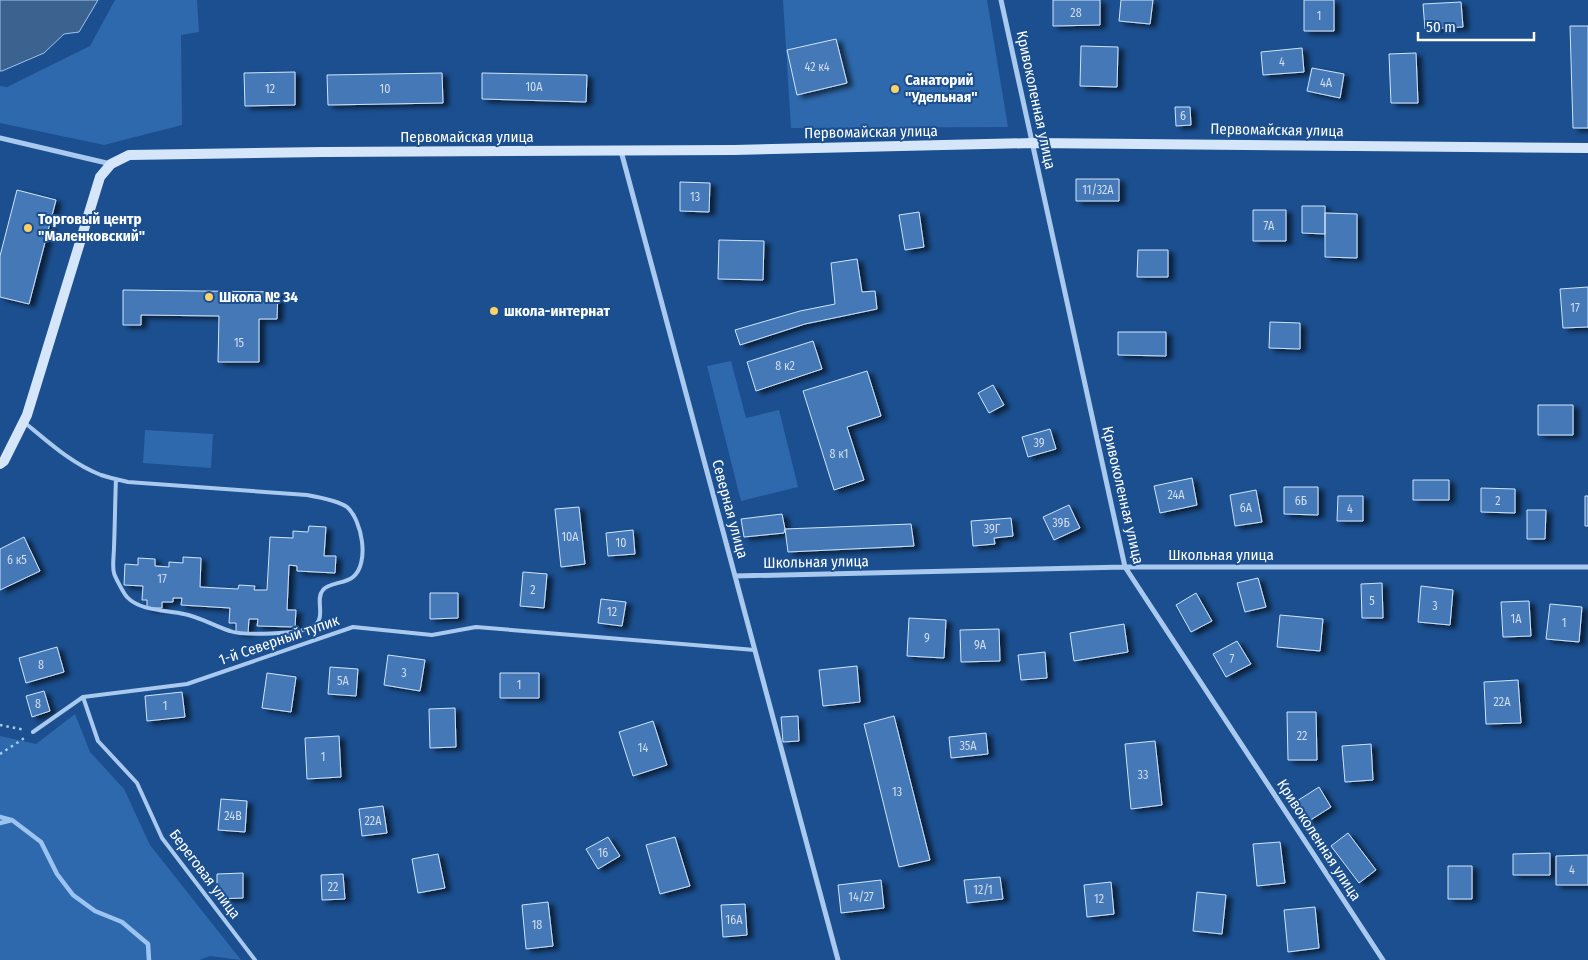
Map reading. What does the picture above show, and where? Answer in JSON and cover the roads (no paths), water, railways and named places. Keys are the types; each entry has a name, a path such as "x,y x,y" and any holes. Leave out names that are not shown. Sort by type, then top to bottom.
{"main road":[{"name":"Первомайская улица","path":"112,164 129,155 155,154 734,150 1033,143 1588,148"},
{"path":"0,464 4,461 28,415 100,178 112,164"}],"street":[{"name":"Кривоколенная улица","path":"1001,0 1125,567 1383,960"},
{"path":"0,138 112,164"},
{"name":"Северная улица","path":"621,151 838,960"},
{"name":"Школьная улица","path":"735,576 1125,567 1588,566"}],"lane":[{"path":"24,422 61,452 101,475 116,479 128,482 292,494 322,498 347,507 356,522 363,543 363,561 354,577 335,585 329,585 322,590 320,619 314,627 301,630 251,634 232,632 185,614 146,608 126,597 114,573 116,479"},
{"name":"1-й Северный тупик","path":"33,732 83,697 187,684 353,627 432,635 476,627 755,650"},
{"name":"Береговая улица","path":"83,697 98,741 137,783 162,838 255,960"}],"waterway":[{"path":"0,817 11,820"},
{"path":"0,823 12,820 41,842 57,874 73,895 95,911 122,922 148,944 149,960"}],"place":[{"name":"Санаторий \"Удельная\"","path":"895,89"},
{"name":"Торговый центр \"Маленковский\"","path":"28,228"},
{"name":"Школа № 34","path":"209,297"},
{"name":"школа-интернат","path":"494,311"}]}
